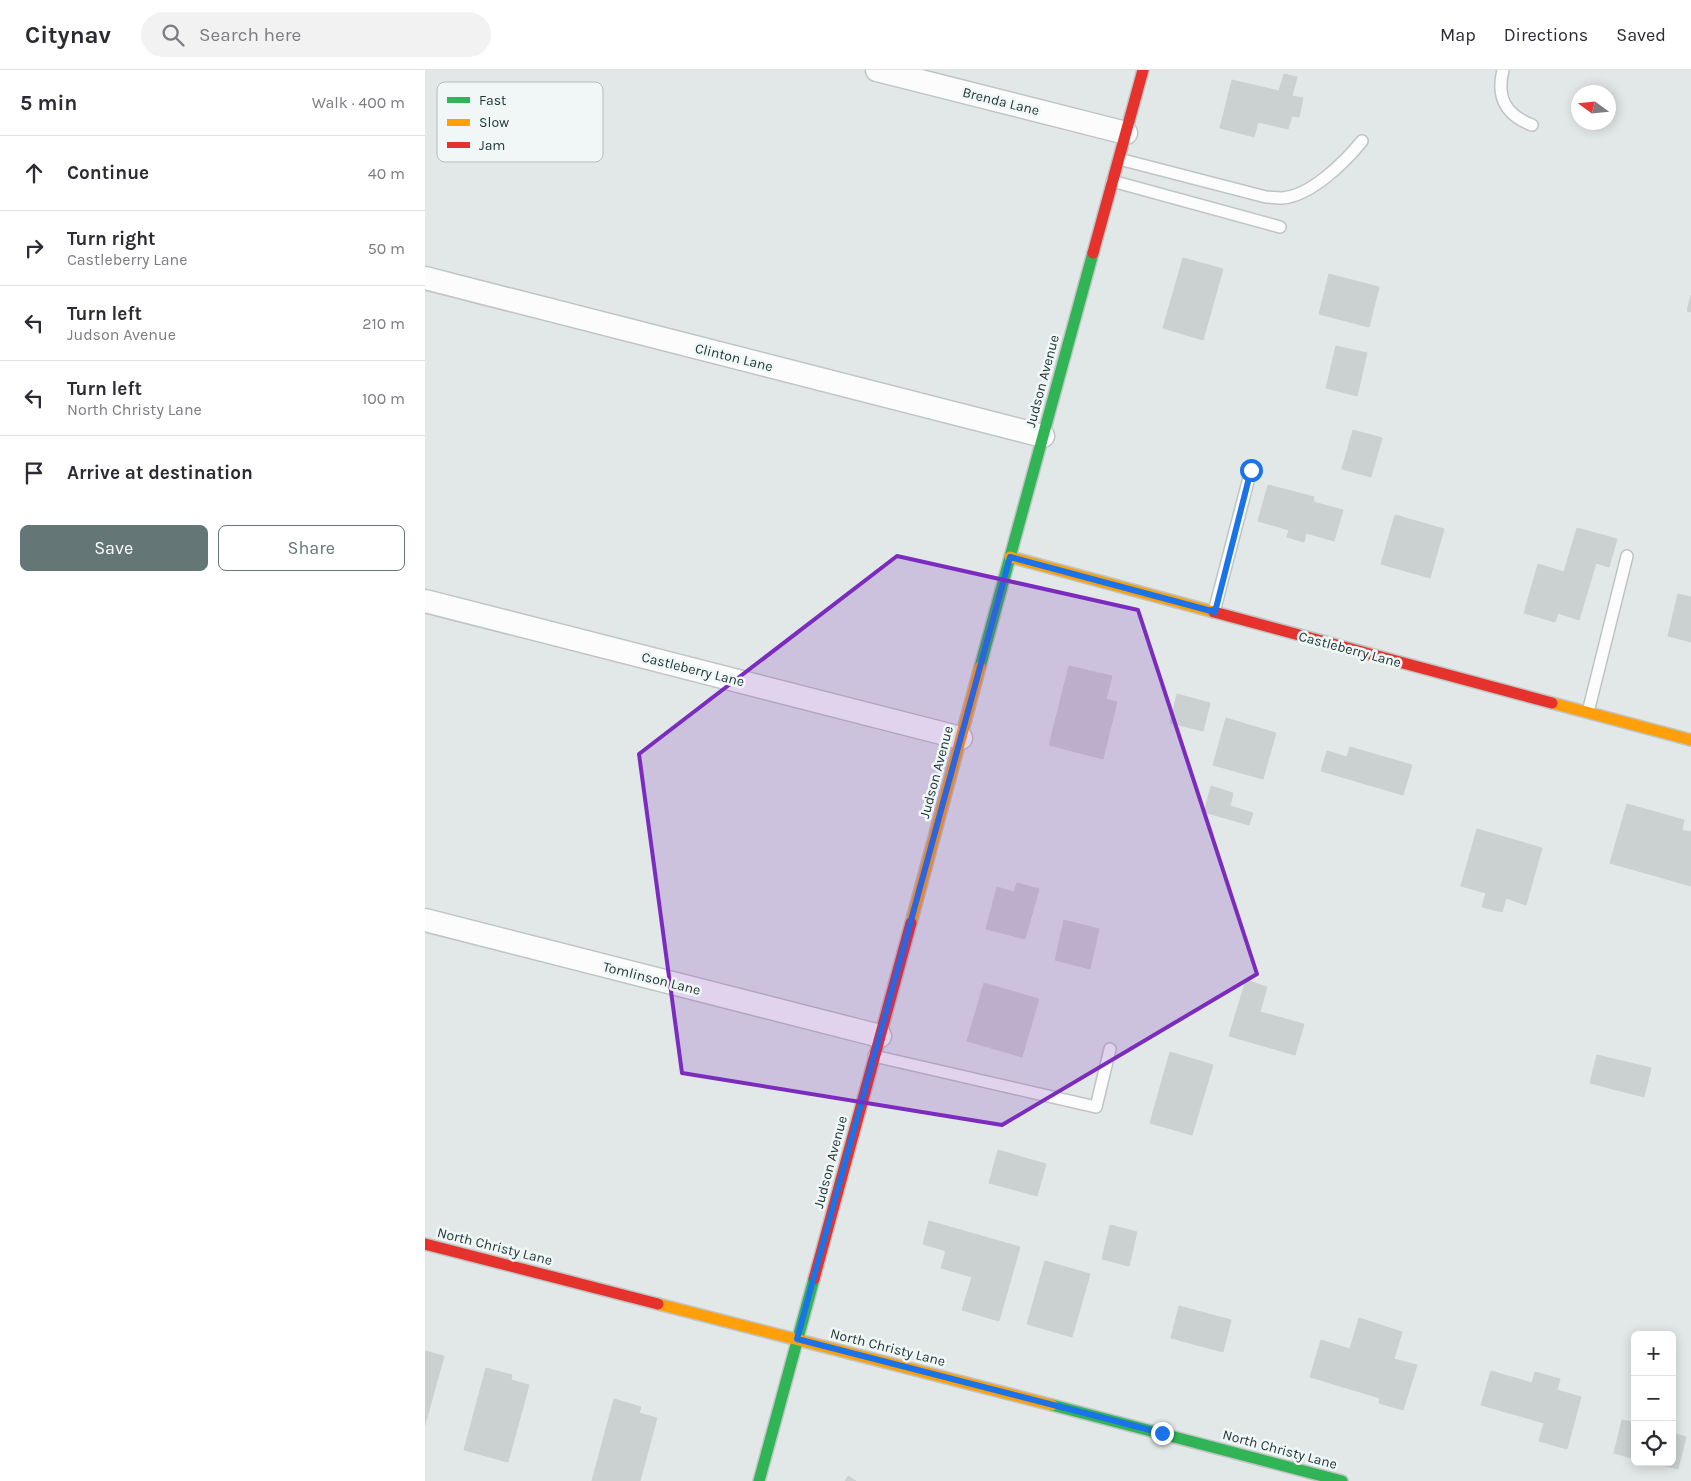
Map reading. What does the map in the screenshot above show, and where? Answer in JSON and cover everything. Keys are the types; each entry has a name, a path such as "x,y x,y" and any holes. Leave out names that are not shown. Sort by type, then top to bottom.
{"street":[{"name":"Brenda Lane","path":"877,70 1126,133"},
{"name":"Judson Avenue","path":"759,1481 1143,70"},
{"name":"Clinton Lane","path":"425,278 1043,436"},
{"name":"Castleberry Lane","path":"1010,557 1691,740"},
{"name":"Castleberry Lane","path":"425,601 961,738"},
{"name":"Tomlinson Lane","path":"425,920 877,1046"},
{"name":"North Christy Lane","path":"425,1244 1342,1481"}],"lane":[{"path":"1503,70 1500,86 1506,107 1513,116 1532,125"},
{"path":"1119,159 1266,197 1282,198 1304,191 1326,176 1348,158 1362,140"},
{"path":"1112,181 1280,227"},
{"path":"1215,612 1251,470"},
{"path":"1588,712 1627,556"},
{"path":"877,1046 1096,1107 1110,1049"}],"highlighted area":[{"path":"897,556 1138,610 1257,974 1002,1125 682,1073 639,754"}],"building":[{"path":"1284,74 1297,77 1292,96 1303,98 1299,117 1292,116 1288,129 1258,122 1254,137 1220,128 1232,80 1279,91"},
{"path":"1183,258 1223,269 1203,340 1163,328"},
{"path":"1329,274 1379,287 1369,327 1319,314"},
{"path":"1691,295 1691,312 1687,311"},
{"path":"1336,346 1367,353 1357,396 1326,388"},
{"path":"1353,430 1382,438 1371,477 1342,469"},
{"path":"1268,485 1314,497 1313,502 1343,510 1334,541 1306,533 1304,542 1287,537 1289,530 1258,521"},
{"path":"1395,515 1444,529 1430,578 1381,564"},
{"path":"1577,528 1617,539 1609,567 1596,563 1579,620 1558,613 1555,622 1524,613 1538,564 1564,572"},
{"path":"1678,594 1691,597 1691,642 1668,636"},
{"path":"1069,666 1112,676 1106,699 1117,702 1103,759 1049,745"},
{"path":"1177,694 1210,703 1203,731 1170,723"},
{"path":"1226,718 1276,733 1263,779 1213,765"},
{"path":"1350,747 1412,765 1403,795 1321,771 1327,751 1347,757"},
{"path":"1211,786 1233,793 1230,806 1253,813 1249,825 1204,812"},
{"path":"1627,804 1684,820 1682,830 1691,832 1691,886 1610,863"},
{"path":"1477,829 1542,848 1526,905 1506,898 1502,912 1482,907 1486,893 1461,886"},
{"path":"1017,883 1039,889 1025,939 986,929 997,887 1014,892"},
{"path":"1064,920 1099,929 1090,969 1055,960"},
{"path":"1246,980 1267,987 1260,1012 1304,1024 1295,1055 1229,1036"},
{"path":"984,983 1039,999 1022,1057 967,1041"},
{"path":"1170,1052 1213,1065 1192,1135 1150,1123"},
{"path":"1597,1055 1651,1068 1644,1097 1590,1083"},
{"path":"998,1150 1046,1164 1037,1196 989,1183"},
{"path":"929,1221 1020,1247 999,1321 962,1310 972,1277 941,1268 946,1251 923,1244"},
{"path":"1110,1225 1137,1232 1129,1266 1102,1259"},
{"path":"1045,1261 1090,1274 1072,1337 1027,1324"},
{"path":"1179,1306 1231,1320 1223,1352 1171,1338"},
{"path":"1359,1318 1402,1332 1394,1359 1417,1365 1403,1410 1379,1403 1380,1398 1310,1377 1321,1340 1350,1349"},
{"path":"425,1351 444,1356 425,1425"},
{"path":"486,1368 512,1375 511,1380 529,1385 508,1462 464,1450"},
{"path":"1491,1371 1532,1383 1535,1372 1560,1379 1557,1390 1581,1397 1567,1449 1539,1441 1544,1423 1481,1405"},
{"path":"614,1399 641,1407 639,1413 657,1418 640,1481 592,1481"},
{"path":"1622,1420 1631,1422 1631,1458 1614,1453"},
{"path":"1676,1434 1686,1437 1678,1469 1666,1466 1676,1466"},
{"path":"848,1476 856,1481 845,1481"}],"traffic: fast":[{"path":"980,667 1093,253"},
{"path":"759,1481 814,1279"},
{"path":"1052,1405 1342,1481"}],"traffic: slow":[{"path":"1010,557 1214,612"},
{"path":"911,923 980,667"},
{"path":"1552,703 1691,740"},
{"path":"658,1304 1052,1405"}],"traffic: jam":[{"path":"1093,253 1143,70"},
{"path":"1214,612 1552,703"},
{"path":"814,1279 911,923"},
{"path":"425,1244 658,1304"}],"route":[{"path":"1162,1433 797,1339 1010,557 1215,612 1251,470"}]}
